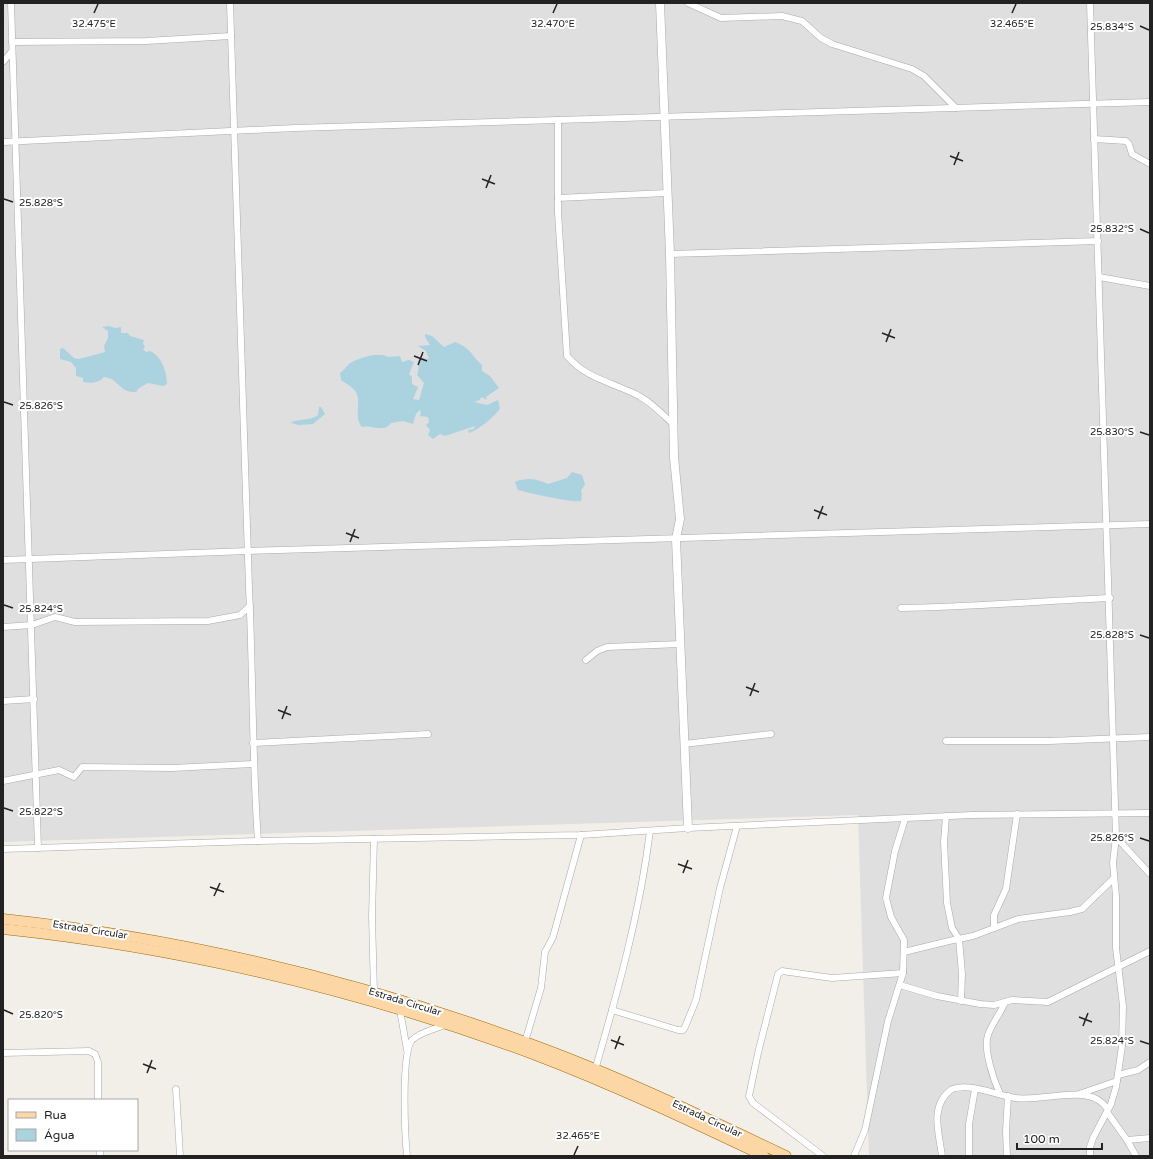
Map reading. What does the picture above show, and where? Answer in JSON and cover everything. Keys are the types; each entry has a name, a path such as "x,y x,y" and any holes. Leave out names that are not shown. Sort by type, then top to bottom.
{"main road":[{"name":"Estrada Circular","path":"3,919 90,930 250,960 374,992 525,1042 644,1089 786,1156"},
{"name":"Estrada Circular","path":"3,929 140,947 246,969 447,1024 533,1055 640,1098 764,1156"}],"street":[{"path":"11,3 38,848"},
{"path":"230,3 235,130 239,326 253,691 253,764 258,841"},
{"path":"660,3 666,193 670,254 673,424 677,497 680,519 676,539 688,828"},
{"path":"688,3 721,18 782,16 802,21 821,38 832,44 912,69 924,76 956,108"},
{"path":"1090,3 1108,525 1116,813 1113,879 1116,896 1115,931 1123,1006 1122,1046 1117,1078 1107,1111 1092,1142 1090,1156"},
{"path":"12,42 146,41 231,36"},
{"path":"12,51 3,61 13,67"},
{"path":"3,142 235,130 1150,102"},
{"path":"558,120 558,198 567,356 582,371 632,392 651,404 673,424"},
{"path":"1094,139 1126,141 1134,155 1150,164"},
{"path":"558,198 666,193"},
{"path":"670,254 1098,241"},
{"path":"1099,277 1150,286"},
{"path":"3,560 248,551 1150,524"},
{"path":"238,552 248,563"},
{"path":"901,608 953,607 1008,602 1110,598"},
{"path":"3,627 32,625 55,617 74,622 208,620 240,615 250,606"},
{"path":"586,660 597,651 607,647 680,644"},
{"path":"3,701 34,699"},
{"path":"253,743 428,734"},
{"path":"684,744 771,734"},
{"path":"946,741 1049,741 1150,737"},
{"path":"3,781 59,770 74,777 82,767 172,768 253,764"},
{"path":"3,849 258,841 581,835 688,828 946,816 1150,813"},
{"path":"994,928 994,915 1006,889 1017,814"},
{"path":"946,816 944,842 947,903 952,928 958,939 962,974 961,1001"},
{"path":"854,1156 865,1130 888,1021 903,973 903,935 891,917 886,898 895,851 905,819"},
{"path":"612,1010 678,1030 682,1030 685,1027 696,1000 720,888 737,826"},
{"path":"595,1070 612,1010 645,874 650,831"},
{"path":"525,1042 541,988 545,952 553,937 581,835"},
{"path":"1116,837 1150,874"},
{"path":"374,839 372,917 374,992"},
{"path":"904,952 974,936 1018,919 1082,909 1113,879"},
{"path":"900,985 937,996 994,1005 1021,1000 1048,1002 1150,951"},
{"path":"823,1156 753,1103 749,1096 778,974 782,971 832,978 903,973"},
{"path":"1000,1094 993,1077 987,1044 990,1030 1006,1002"},
{"path":"400,1010 407,1052 405,1111 407,1156"},
{"path":"407,1052 412,1040 427,1031 447,1024"},
{"path":"3,1053 89,1051 96,1054 98,1062 98,1099"},
{"path":"942,1156 938,1124 938,1105 952,1089 975,1089 1008,1096 1028,1098 1079,1094 1138,1070 1150,1062"},
{"path":"176,1088 180,1156"},
{"path":"969,1156 969,1124 975,1089"},
{"path":"1079,1094 1094,1098 1107,1111 1136,1156"},
{"path":"1007,1156 1006,1132 1008,1096"},
{"path":"1127,1140 1150,1138"}],"shaded area":[{"path":"3,3 1150,3 1150,1156 869,1156 858,815 3,842"}],"water":[{"path":"108,326 116,328 121,327 121,333 128,333 130,336 144,340 143,343 145,347 143,349 146,352 150,351 154,353 161,361 165,370 167,384 163,386 148,383 139,388 136,392 132,392 123,389 112,379 104,377 97,382 83,382 83,378 76,376 76,368 71,362 60,359 60,349 63,348 74,358 79,359 105,352 104,346 108,338 108,331 102,327"},
{"path":"425,334 432,336 444,347 455,342 465,347 470,352 482,365 482,371 490,376 499,388 486,397 487,400 481,397 480,400 474,402 487,405 498,400 500,408 498,411 473,432 469,433 468,430 474,429 475,426 445,436 440,434 433,439 428,435 430,430 426,425 429,422 428,417 420,416 420,410 416,414 413,424 403,421 391,423 384,428 362,427 358,419 358,397 356,392 341,380 340,373 349,364 363,358 374,355 384,355 388,357 400,356 402,362 409,360 414,362 409,374 412,377 412,384 418,387 413,399 419,400 424,383 417,375 419,360 420,358 429,359 426,351 418,346 430,345 425,337"},
{"path":"319,407 321,407 325,414 313,424 299,425 291,423 315,417 318,415"},
{"path":"572,472 582,475 585,484 581,491 581,501 561,499 518,490 515,482 532,479 548,484 567,478"}]}
